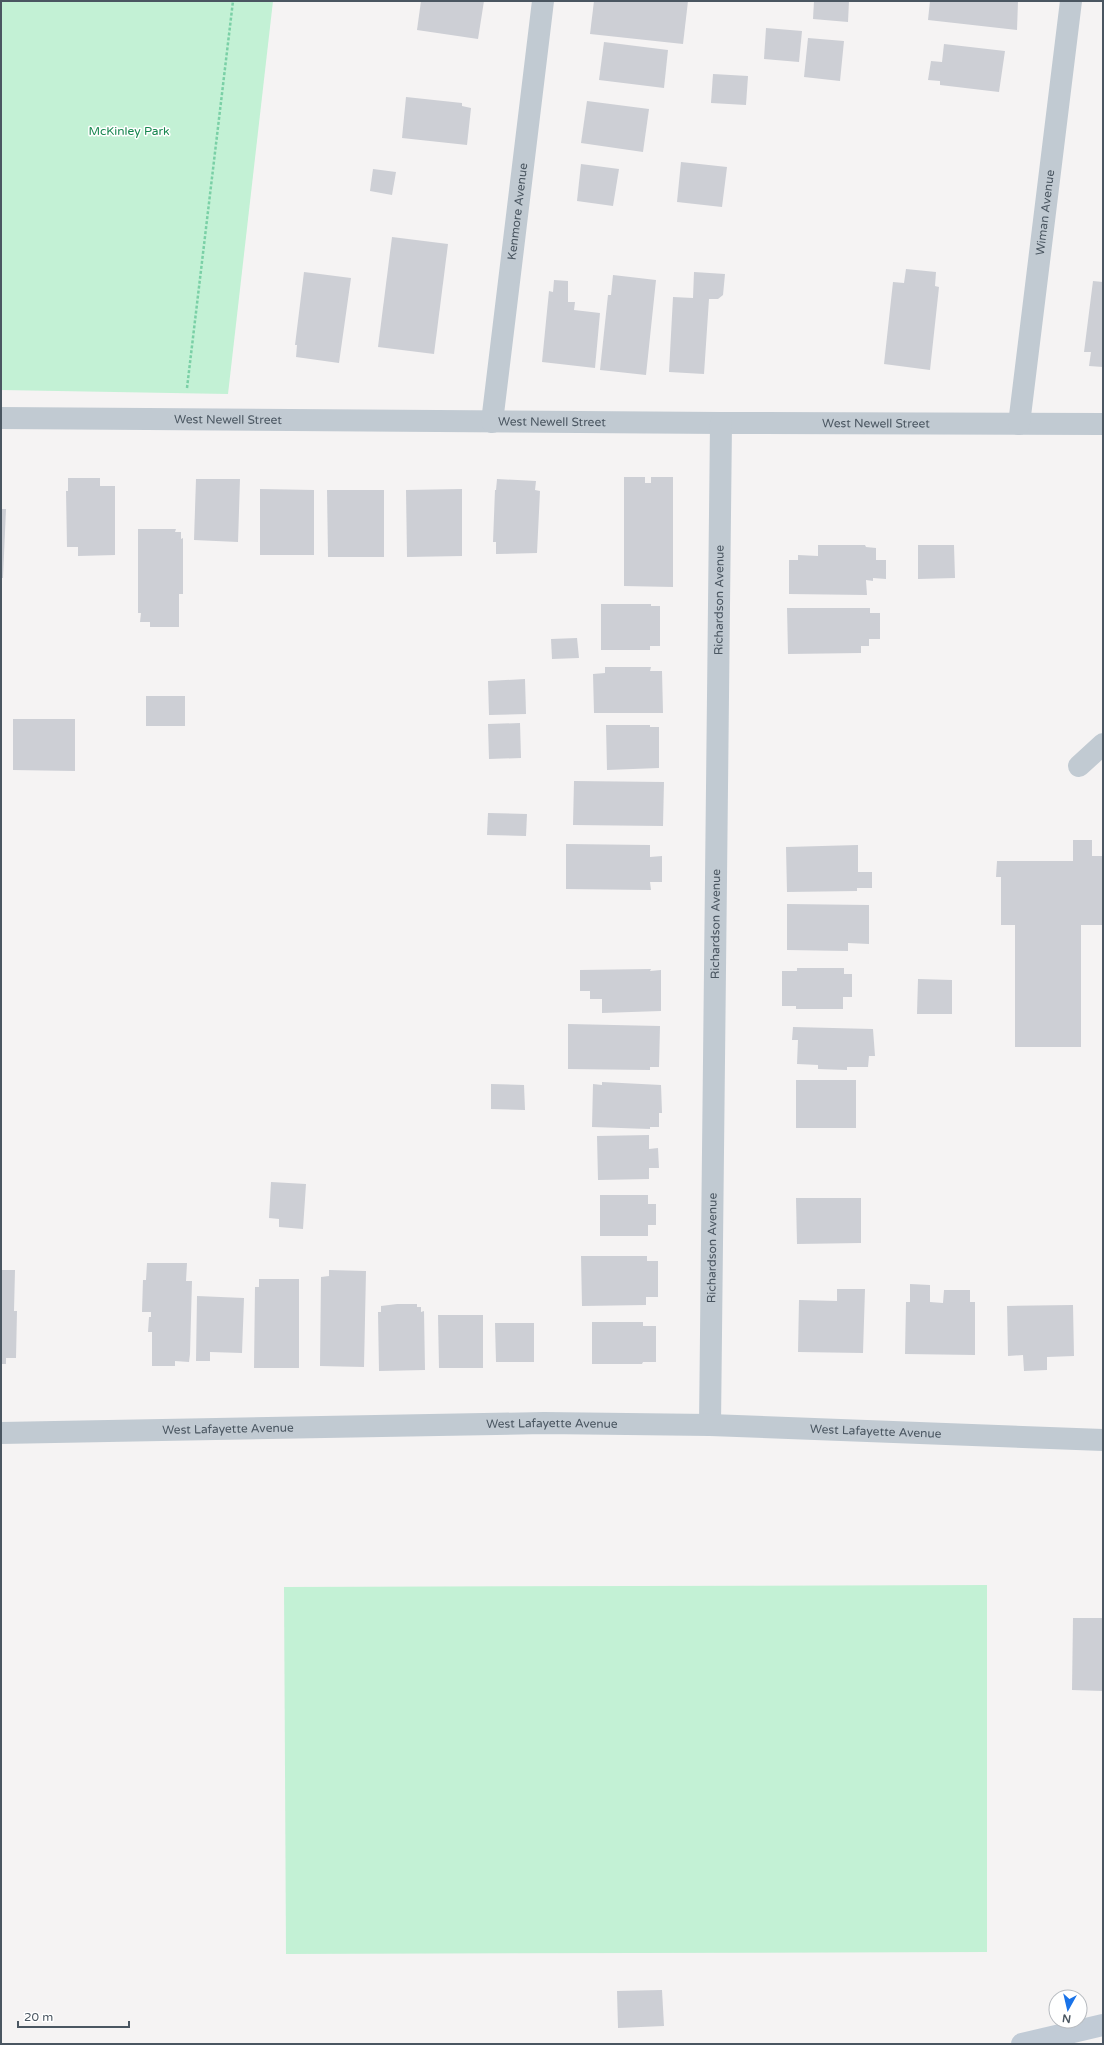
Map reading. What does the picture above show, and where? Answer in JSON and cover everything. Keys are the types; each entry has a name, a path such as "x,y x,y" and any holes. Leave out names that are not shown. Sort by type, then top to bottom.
{"street":[{"name":"Kenmore Avenue","path":"492,422 543,1"},
{"name":"Wiman Avenue","path":"1019,424 1071,1"},
{"name":"West Newell Street","path":"1,418 184,418 492,422 1103,424"},
{"name":"Richardson Avenue","path":"710,1425 721,423"},
{"path":"1079,766 1103,744"},
{"name":"West Lafayette Avenue","path":"1,1433 544,1423 710,1425 1103,1440"},
{"path":"1022,2044 1103,2025"}],"path":[{"path":"184,418 233,1"}],"green space":[{"name":"McKinley Park","path":"1,1 273,1 228,394 1,390"},
{"path":"987,1585 987,1952 286,1954 284,1587"}],"building":[{"path":"421,1 484,1 478,39 417,30"},
{"path":"594,1 688,1 683,44 590,34"},
{"path":"814,1 849,1 848,22 813,19"},
{"path":"930,1 1018,1 1017,30 928,20"},
{"path":"766,28 802,31 799,62 764,59"},
{"path":"808,38 844,41 840,81 804,77"},
{"path":"604,42 668,50 664,88 599,80"},
{"path":"944,44 1005,51 999,92 940,85 940,81 928,80 931,61 942,62"},
{"path":"713,74 748,76 746,105 711,103"},
{"path":"406,97 462,103 462,106 471,108 467,145 402,138"},
{"path":"587,101 649,109 643,152 581,143"},
{"path":"681,162 727,167 722,207 677,202"},
{"path":"581,164 619,169 613,206 577,201"},
{"path":"373,169 396,172 392,195 370,191"},
{"path":"392,237 448,244 434,354 378,347"},
{"path":"906,269 936,272 935,286 939,287 930,370 884,364 893,282 904,283"},
{"path":"304,272 351,278 339,363 296,357 297,345 295,345"},
{"path":"694,272 725,274 723,295 718,299 709,299 704,374 669,372 673,297 693,298"},
{"path":"613,275 656,280 646,375 600,370 608,295 611,295"},
{"path":"554,280 568,281 568,302 575,302 574,310 600,313 595,368 542,362 549,291 553,292"},
{"path":"1093,281 1103,282 1103,367 1089,366 1091,352 1084,352"},
{"path":"624,477 645,477 645,483 651,483 651,477 673,477 673,587 624,586"},
{"path":"68,478 100,478 100,486 115,486 115,555 78,556 78,547 67,547 66,491 68,491"},
{"path":"196,479 240,479 238,542 194,540"},
{"path":"497,479 536,481 535,490 540,491 537,553 496,554 496,542 493,542 495,490"},
{"path":"260,489 314,490 314,555 260,555"},
{"path":"462,489 462,556 407,557 406,490"},
{"path":"327,490 384,490 384,557 328,557"},
{"path":"1,509 6,509 3,578 1,578"},
{"path":"138,529 176,529 175,532 181,532 181,539 183,538 183,594 179,594 179,627 150,627 150,622 140,622 141,613 138,613"},
{"path":"818,545 865,545 866,547 876,548 876,560 886,560 886,579 873,578 873,581 866,580 867,595 789,594 789,560 798,560 798,555 818,556"},
{"path":"918,545 954,545 955,578 918,579"},
{"path":"601,604 651,604 651,606 660,606 660,646 650,646 650,650 601,650"},
{"path":"787,608 870,608 870,613 880,613 880,639 869,639 869,646 861,646 861,653 788,654"},
{"path":"577,638 579,658 552,659 551,639"},
{"path":"605,667 651,667 650,671 662,671 663,713 594,713 593,674 605,673"},
{"path":"525,679 526,714 489,715 488,681"},
{"path":"146,696 185,696 185,726 146,726"},
{"path":"13,719 75,719 75,771 13,770"},
{"path":"520,723 521,758 489,759 488,724"},
{"path":"606,725 650,725 650,727 659,727 659,768 607,770"},
{"path":"574,781 664,782 663,826 573,825"},
{"path":"488,813 527,814 526,836 487,835"},
{"path":"1073,840 1092,840 1092,856 1103,856 1103,925 1081,925 1081,1047 1015,1047 1015,925 1001,925 1001,877 996,877 997,861 1073,861"},
{"path":"566,844 650,845 650,857 662,856 662,882 650,882 651,890 566,889"},
{"path":"858,845 858,872 872,872 872,888 857,888 857,891 787,892 786,847"},
{"path":"787,904 869,905 869,944 848,943 848,951 787,950"},
{"path":"797,968 844,968 844,974 852,974 852,997 843,997 843,1009 796,1009 796,1006 782,1006 782,971 797,971"},
{"path":"651,969 650,971 661,970 661,1011 602,1013 602,999 590,999 590,991 580,991 580,970"},
{"path":"918,979 952,980 952,1014 917,1014"},
{"path":"568,1024 660,1026 659,1067 650,1067 650,1070 568,1069"},
{"path":"793,1027 873,1029 875,1056 869,1056 868,1067 847,1067 847,1070 818,1069 818,1065 797,1064 798,1040 792,1040"},
{"path":"796,1080 856,1080 856,1128 796,1128"},
{"path":"602,1082 661,1085 662,1113 659,1113 659,1127 650,1127 650,1129 592,1127 593,1084 602,1085"},
{"path":"491,1084 524,1085 525,1110 491,1109"},
{"path":"649,1135 649,1149 658,1148 659,1168 649,1168 649,1179 598,1180 597,1136"},
{"path":"271,1182 306,1184 303,1229 279,1227 279,1219 269,1218"},
{"path":"600,1195 648,1195 648,1204 656,1204 656,1225 648,1225 648,1236 600,1236"},
{"path":"796,1198 861,1198 861,1243 797,1244"},
{"path":"581,1256 647,1256 647,1261 658,1261 658,1297 646,1297 646,1305 582,1306"},
{"path":"147,1263 187,1263 186,1281 192,1281 189,1362 175,1361 175,1366 152,1366 152,1332 148,1332 149,1317 151,1317 151,1312 142,1312 143,1280 146,1280"},
{"path":"1,1270 15,1270 14,1311 17,1311 16,1358 6,1358 6,1364 1,1364"},
{"path":"329,1270 366,1271 364,1367 320,1366 321,1277 329,1276"},
{"path":"259,1279 299,1279 299,1368 254,1368 255,1287 259,1287"},
{"path":"910,1284 930,1285 930,1302 943,1303 944,1290 970,1290 970,1302 975,1302 975,1355 905,1354 906,1302 910,1302"},
{"path":"837,1289 865,1289 863,1353 798,1352 799,1300 837,1301"},
{"path":"197,1296 244,1298 242,1353 210,1352 210,1361 196,1361"},
{"path":"417,1304 417,1307 421,1307 421,1312 424,1311 425,1370 379,1371 378,1312 381,1312 381,1306"},
{"path":"1073,1305 1074,1356 1047,1357 1047,1370 1024,1371 1023,1355 1008,1356 1007,1306"},
{"path":"438,1315 483,1315 483,1368 439,1368"},
{"path":"592,1322 643,1322 643,1326 656,1326 656,1362 643,1362 642,1364 592,1364"},
{"path":"495,1323 534,1323 534,1362 496,1362"},
{"path":"1073,1618 1103,1618 1103,1691 1072,1690"},
{"path":"662,1990 664,2026 618,2028 617,1991"}]}
